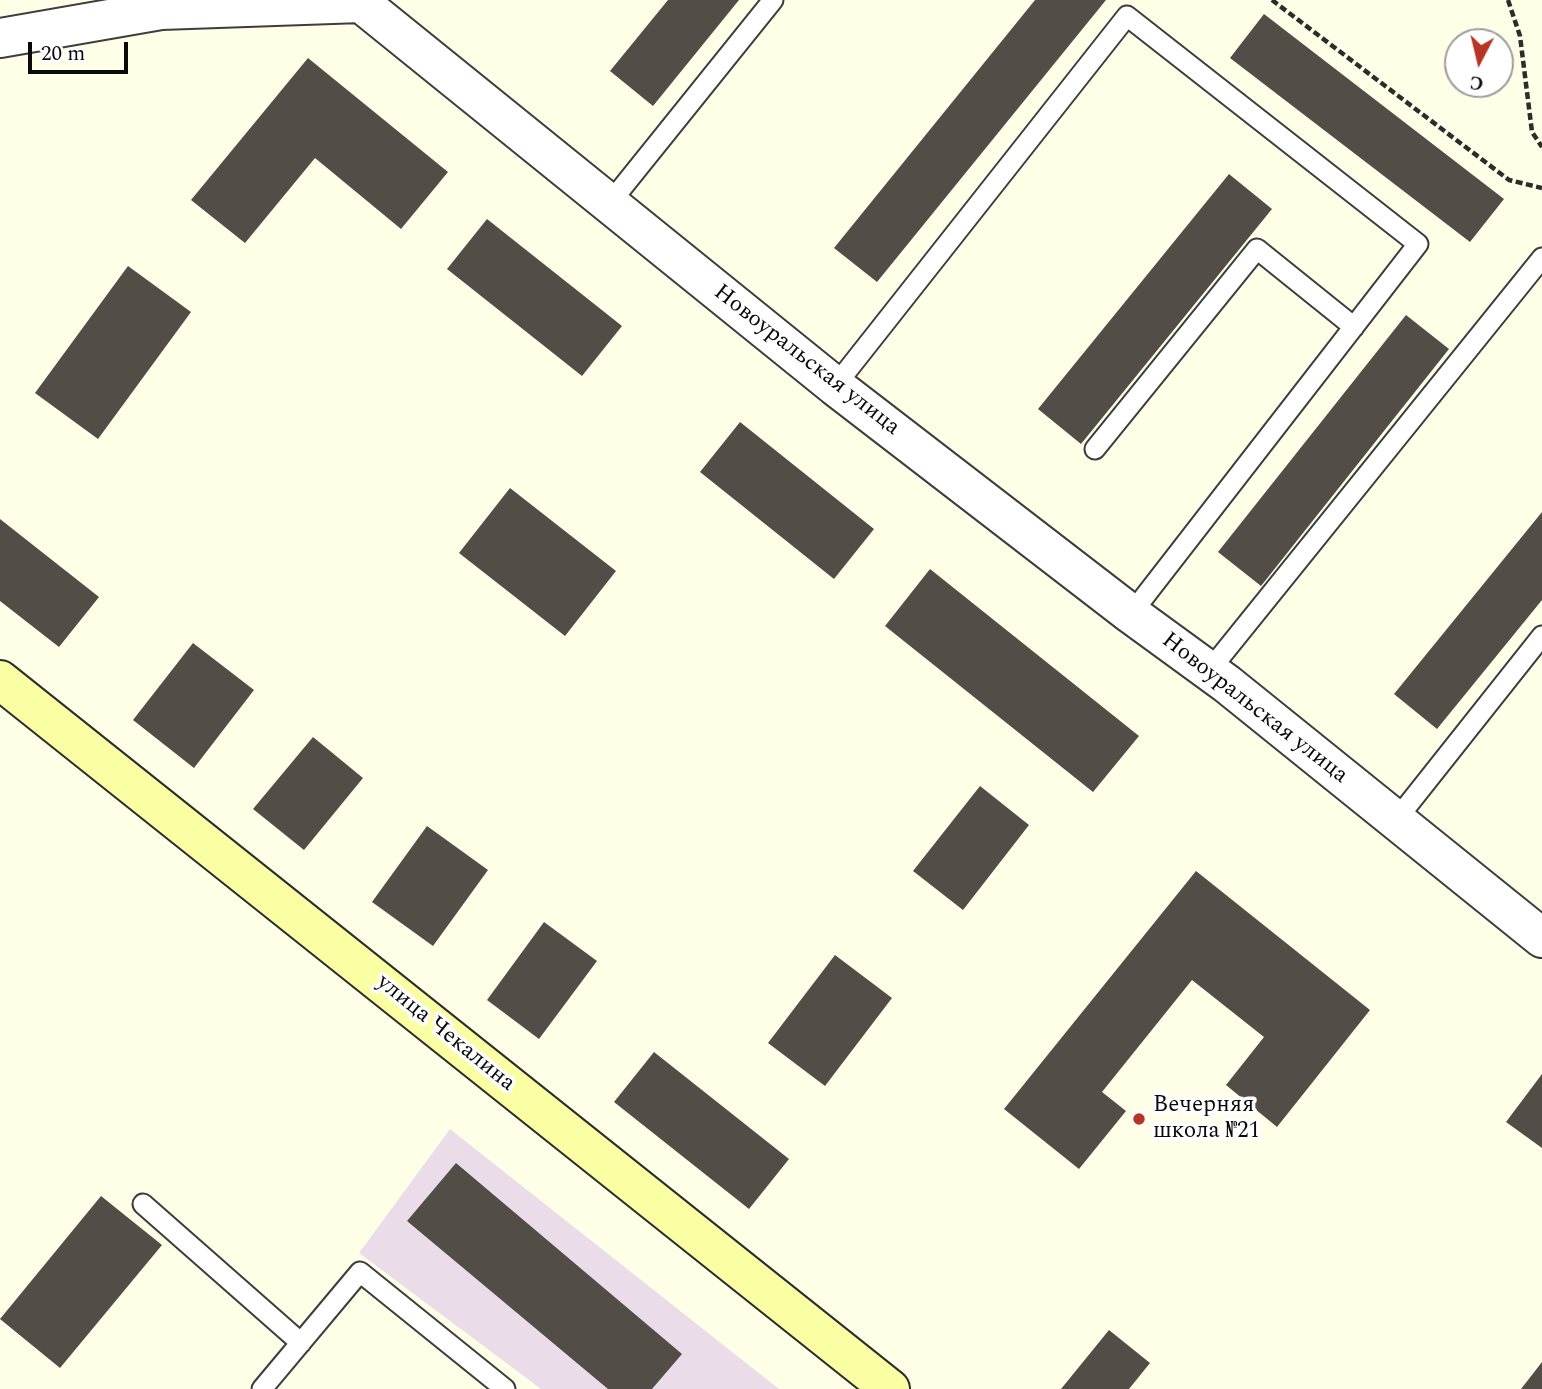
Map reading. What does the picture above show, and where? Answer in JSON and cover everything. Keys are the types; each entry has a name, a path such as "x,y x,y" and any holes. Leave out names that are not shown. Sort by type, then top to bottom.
{"main road":[{"name":"улица Чекалина","path":"0,680 890,1389"}],"street":[{"name":"Новоуральская улица","path":"0,38 162,10 225,3 363,1 835,386 1209,671 1542,938"}],"lane":[{"path":"610,204 773,0"},
{"path":"835,386 1127,16 1418,244 1131,614"},
{"path":"1095,449 1257,249 1354,327"},
{"path":"1209,671 1542,258"},
{"path":"1396,820 1542,636"},
{"path":"143,1204 301,1342"},
{"path":"262,1389 360,1272 505,1389"}],"path":[{"path":"1272,0 1509,180 1542,188"},
{"path":"1508,0 1520,36 1532,132 1542,147"}],"shaded area":[{"path":"450,1129 779,1389 541,1389 359,1253"}],"building":[{"path":"668,0 739,0 653,106 610,71"},
{"path":"1035,0 1106,0 877,282 834,248"},
{"path":"1264,14 1504,199 1470,242 1230,58"},
{"path":"308,58 448,172 401,229 315,158 245,243 191,200"},
{"path":"1229,174 1272,209 1081,444 1038,409"},
{"path":"487,219 622,326 582,376 447,269"},
{"path":"128,266 191,312 98,439 35,393"},
{"path":"1406,315 1449,349 1261,586 1218,552"},
{"path":"740,422 874,529 834,579 700,472"},
{"path":"510,488 616,571 565,636 459,553"},
{"path":"1542,512 1542,600 1437,729 1394,694"},
{"path":"0,519 99,597 59,647 0,601"},
{"path":"930,569 1139,736 1093,792 885,626"},
{"path":"193,643 254,690 194,768 133,720"},
{"path":"313,737 363,778 304,850 253,809"},
{"path":"980,786 1029,825 963,910 913,871"},
{"path":"427,826 488,870 433,946 372,902"},
{"path":"1196,871 1370,1010 1277,1127 1226,1085 1264,1037 1192,980 1102,1092 1126,1111 1079,1169 1004,1109"},
{"path":"544,922 597,961 539,1039 487,1000"},
{"path":"835,955 892,998 825,1086 768,1043"},
{"path":"654,1052 789,1159 749,1209 614,1102"},
{"path":"1542,1074 1542,1148 1506,1122"},
{"path":"456,1163 682,1354 652,1389 608,1389 407,1221"},
{"path":"101,1196 162,1245 60,1368 0,1319"},
{"path":"1109,1330 1150,1363 1129,1389 1061,1389"},
{"path":"1542,1362 1542,1389 1521,1389"}],"place":[{"name":"Вечерняя школа №21","path":"1139,1119"}]}
